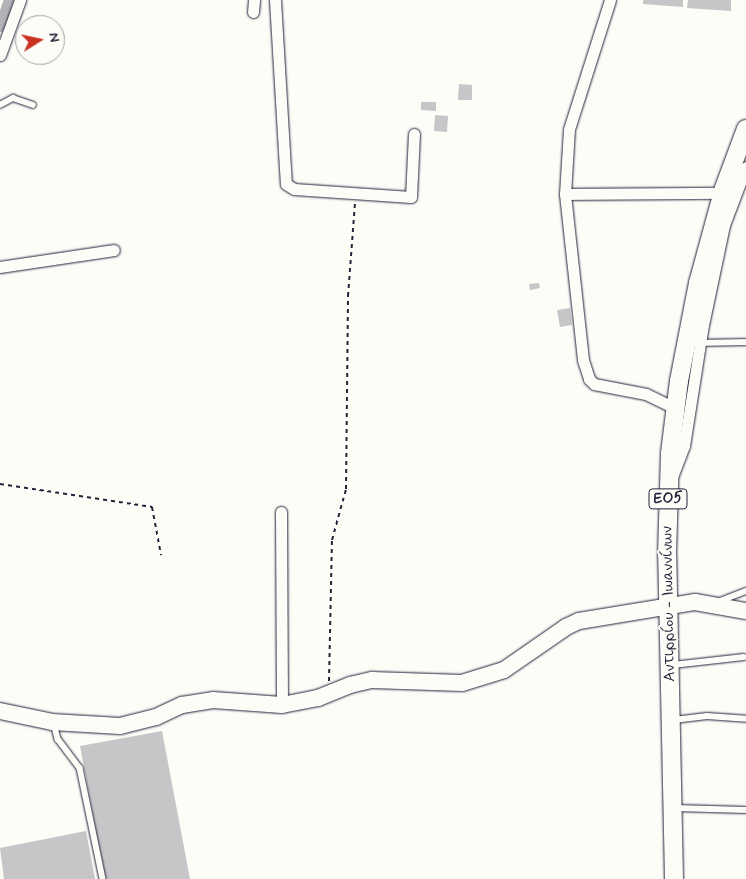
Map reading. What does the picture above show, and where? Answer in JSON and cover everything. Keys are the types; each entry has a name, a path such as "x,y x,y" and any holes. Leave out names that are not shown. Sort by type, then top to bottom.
{"main road":[{"name":"Αντιρρίου - Ιωαννίνων","path":"674,879 669,482 675,408 693,342 702,264 733,187 746,128"}],"street":[{"path":"0,55 20,0"},
{"path":"253,12 254,0"},
{"path":"275,0 286,184 294,189 411,197 414,134"},
{"path":"610,0 569,130 565,194 582,360 589,380 594,384 646,394 675,408"},
{"path":"565,194 733,187 746,167"},
{"path":"0,267 114,250"},
{"path":"669,482 684,446 693,342"},
{"path":"281,512 282,705"},
{"path":"0,710 54,722 105,726 132,724 156,718 182,705 213,700 282,705 331,693 372,680 462,683 482,679 525,657 558,632 579,621 670,605 713,604 746,611"}],"lane":[{"path":"0,105 13,98 33,105"},
{"path":"693,342 746,342"},
{"path":"713,604 746,591"},
{"path":"670,665 744,657"},
{"path":"672,720 708,716 746,719"},
{"path":"54,722 58,738 80,768 103,879"},
{"path":"673,808 746,810"}],"path":[{"path":"331,693 332,540 346,489 348,296 356,193"},
{"path":"0,484 152,507 161,555"}],"building":[{"path":"643,0 683,0 683,7 643,4"},
{"path":"688,0 731,0 731,11 687,8"},
{"path":"459,84 472,85 472,100 458,100"},
{"path":"421,102 436,102 436,111 421,110"},
{"path":"435,115 448,116 447,132 434,131"},
{"path":"539,283 540,288 530,290 529,284"},
{"path":"570,308 572,325 560,327 557,310"},
{"path":"162,731 190,879 105,879 80,746"},
{"path":"86,831 95,879 4,879 0,848"}],"waterway":[{"path":"0,27 9,0"}]}
